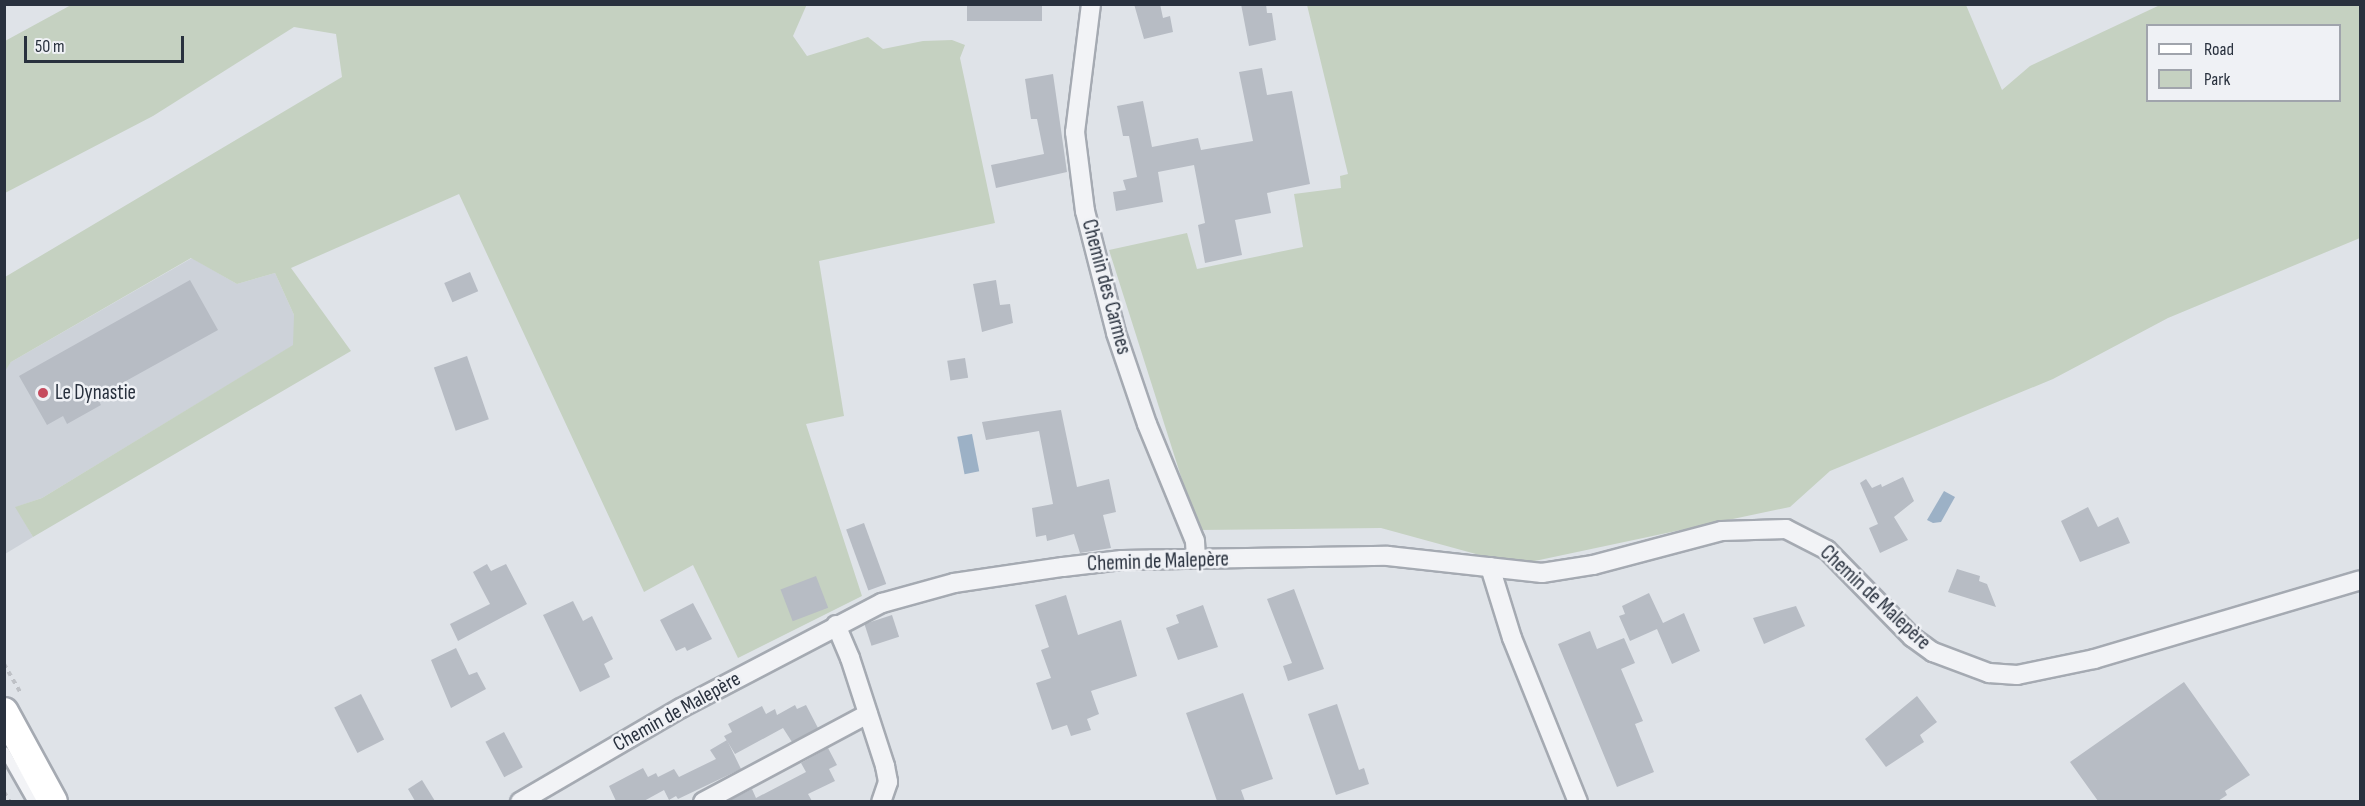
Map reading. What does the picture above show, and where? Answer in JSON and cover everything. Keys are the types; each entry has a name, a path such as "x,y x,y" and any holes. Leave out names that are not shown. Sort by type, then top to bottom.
{"main road":[{"path":"4,712 53,801"}],"street":[{"name":"Chemin des Carmes","path":"1090,4 1075,132 1085,211 1116,333 1147,424 1195,542 1196,558"},
{"name":"Chemin de Malepère","path":"520,801 836,625 915,591 954,583 1122,560 1388,556 1559,572 1722,531 1786,529 1827,550 1912,637 1933,652 1989,673 2017,675 2094,659 2361,580"},
{"path":"1490,567 1512,638 1578,801"},
{"path":"836,625 868,714 888,782 882,801"},
{"path":"703,801 868,714"}],"lane":[{"path":"4,751 33,801"}],"path":[{"path":"4,792 10,801"}],"shaded area":[{"path":"192,258 237,284 275,273 294,315 294,345 42,498 16,507 33,537 5,554 4,371 11,362"}],"green space":[{"path":"807,4 793,36 807,56 868,37 883,49 923,41 952,40 965,45 960,58 995,223 819,261 844,416 806,424 862,596 738,658 693,565 644,592 459,194 291,268 351,351 33,537 15,507 42,498 293,345 294,315 275,273 237,284 191,258 11,362 5,371 5,277 342,77 336,34 294,27 153,116 5,193 5,41 71,5"},
{"path":"1307,5 1966,5 2002,90 2030,66 2160,5 2360,5 2360,238 2168,318 2053,379 1830,471 1790,507 1516,565 1381,528 1198,530 1109,250 1187,233 1197,269 1303,247 1294,194 1341,188 1340,176 1348,174"}],"water":[{"path":"972,434 979,471 965,474 957,437"},
{"path":"1944,491 1955,497 1941,522 1933,523 1927,520"}],"building":[{"path":"967,4 1042,4 1042,21 967,21"},
{"path":"1134,4 1160,4 1163,18 1170,16 1173,32 1144,39"},
{"path":"1241,4 1266,4 1267,13 1272,13 1276,40 1249,46"},
{"path":"1262,68 1267,95 1292,91 1310,184 1267,193 1271,213 1235,220 1242,255 1205,263 1198,225 1205,223 1194,165 1158,172 1163,202 1116,211 1113,192 1126,190 1123,180 1137,177 1129,136 1123,136 1117,106 1143,101 1152,147 1198,138 1201,150 1253,141 1239,72"},
{"path":"1053,74 1067,172 996,188 991,165 1044,154 1037,119 1031,119 1025,79"},
{"path":"470,272 478,291 452,302 444,283"},
{"path":"190,280 218,330 97,397 101,405 67,424 63,416 47,425 19,376"},
{"path":"996,280 1000,305 1010,304 1013,323 982,332 973,284"},
{"path":"467,356 489,419 456,431 434,367"},
{"path":"965,358 968,378 950,381 947,361"},
{"path":"1061,410 1077,487 1109,479 1116,512 1103,515 1111,548 1080,553 1074,534 1047,541 1046,535 1036,537 1032,508 1053,504 1039,431 986,440 982,422"},
{"path":"1903,477 1914,501 1894,517 1908,540 1880,553 1869,528 1878,524 1860,483 1866,479 1872,488 1881,484 1882,487"},
{"path":"2088,507 2098,527 2118,517 2130,543 2080,562 2061,521"},
{"path":"864,523 886,584 868,591 846,529"},
{"path":"487,564 491,571 506,564 527,604 458,641 450,624 490,604 473,572"},
{"path":"1957,569 1980,576 1979,581 1987,584 1996,607 1948,592"},
{"path":"816,576 828,608 793,621 781,590"},
{"path":"1294,589 1324,669 1288,681 1283,666 1292,663 1267,599"},
{"path":"1649,593 1663,623 1684,613 1700,651 1672,664 1657,629 1630,641 1619,616 1625,614 1622,606"},
{"path":"1066,595 1078,635 1121,620 1137,676 1091,691 1099,714 1087,719 1091,730 1071,736 1067,725 1052,730 1036,683 1051,678 1041,650 1049,647 1035,605"},
{"path":"573,601 583,621 592,616 613,659 604,664 610,677 580,692 543,615"},
{"path":"693,603 712,639 687,651 685,647 676,651 660,620"},
{"path":"1203,605 1218,647 1178,660 1166,628 1179,623 1176,615"},
{"path":"1796,606 1805,626 1764,644 1753,618"},
{"path":"892,615 899,637 872,646 864,624"},
{"path":"1590,631 1597,649 1624,638 1635,663 1621,669 1643,721 1635,724 1654,772 1617,787 1558,644"},
{"path":"456,648 469,675 477,672 486,689 451,708 431,660"},
{"path":"2184,682 2250,775 2225,791 2227,795 2218,801 2098,801 2070,762"},
{"path":"1243,693 1273,779 1241,790 1245,801 1217,801 1186,713"},
{"path":"361,694 384,739 357,753 334,708"},
{"path":"1917,696 1937,722 1920,735 1924,742 1886,767 1865,739"},
{"path":"1337,704 1359,770 1364,768 1369,784 1336,795 1308,714"},
{"path":"795,705 797,709 806,705 818,728 792,742 783,728 735,754 724,736 732,732 728,724 762,706 766,714 775,709 777,715"},
{"path":"504,732 523,767 504,777 485,742"},
{"path":"727,740 741,769 678,799 676,796 669,800 664,790 644,801 616,801 609,786 643,768 648,777 656,773 658,777 674,769 679,777 716,759 710,750"},
{"path":"828,748 837,765 829,769 835,781 808,794 812,801 728,801 752,789 756,798 806,772 801,763"},
{"path":"422,780 435,801 415,801 408,789"}],"place":[{"name":"Le Dynastie","path":"43,393"}]}
